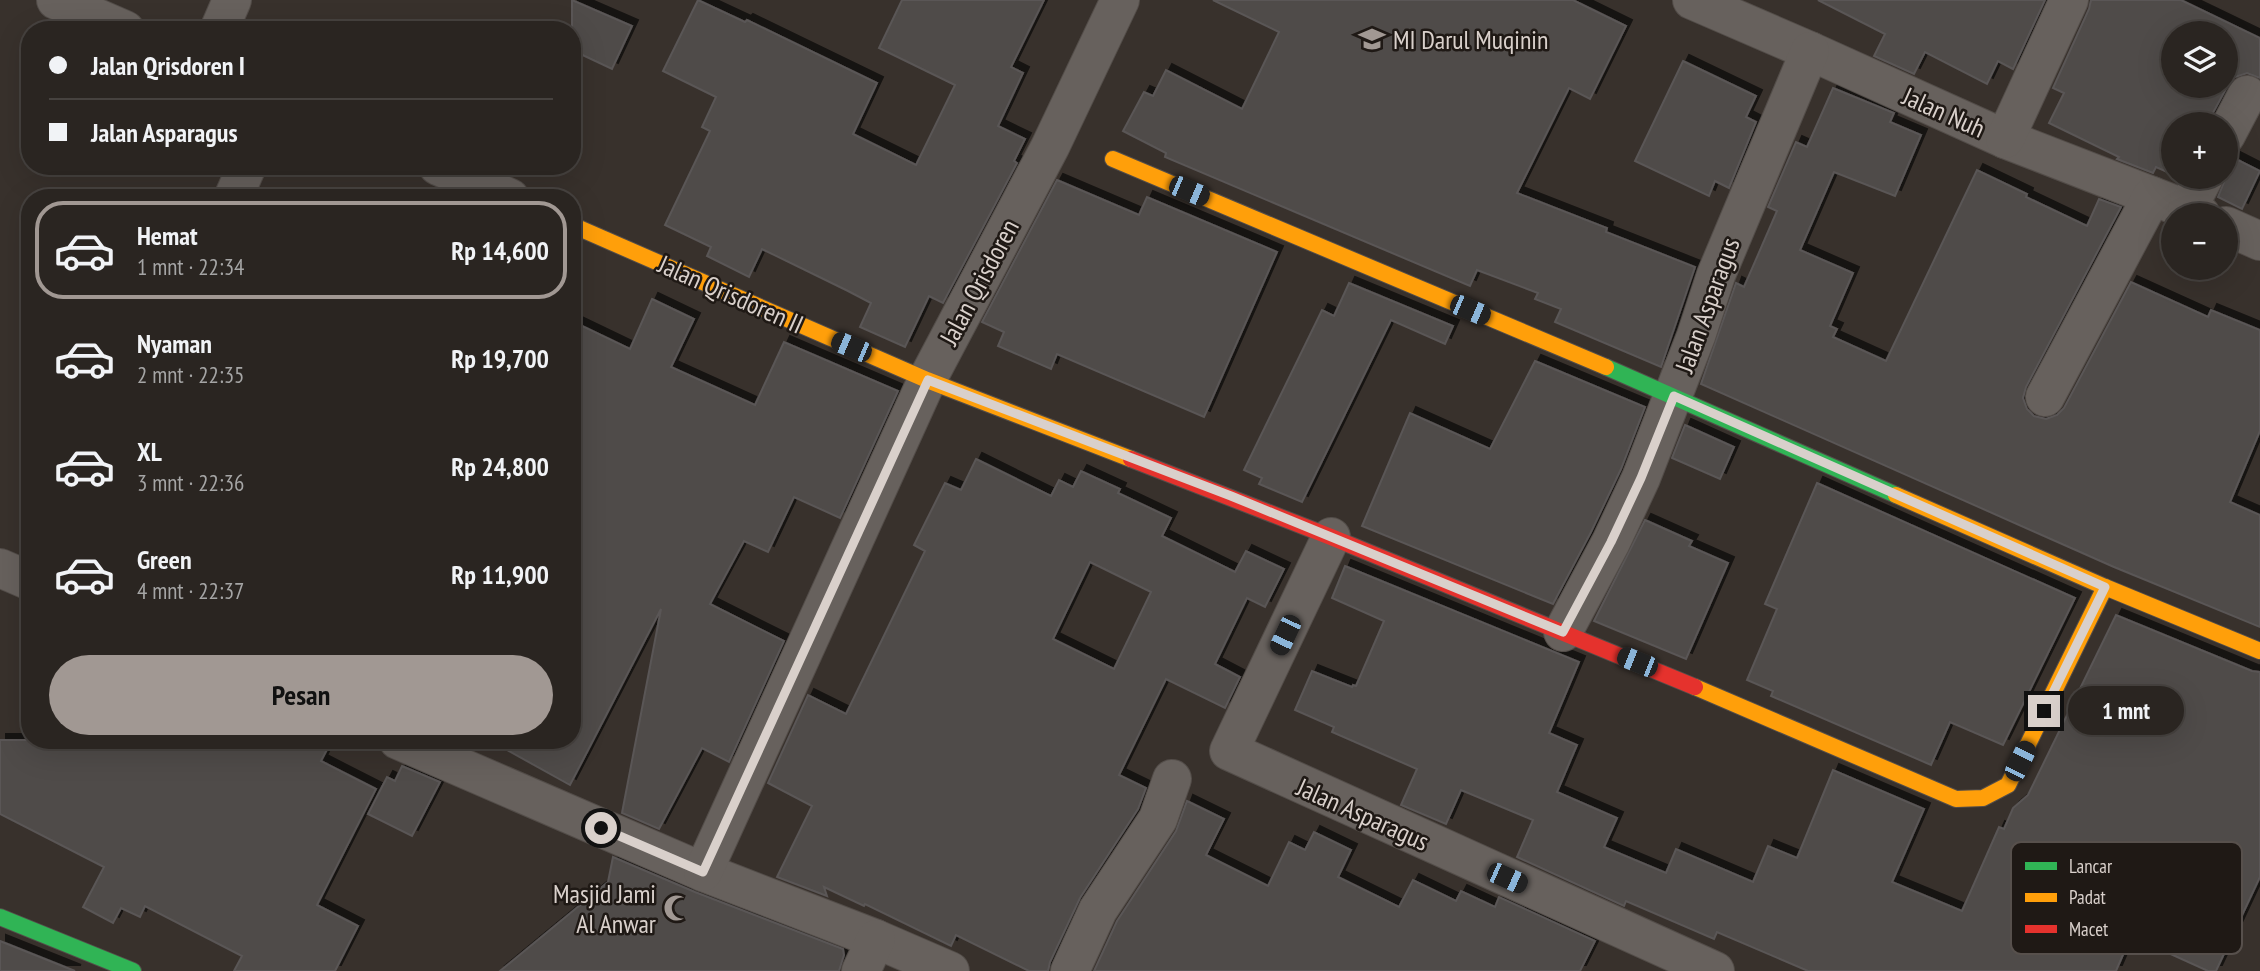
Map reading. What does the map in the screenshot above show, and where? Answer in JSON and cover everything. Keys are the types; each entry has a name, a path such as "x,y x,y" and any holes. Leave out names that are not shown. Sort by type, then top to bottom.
{"street":[{"path":"56,0 104,21"},
{"path":"223,21 232,0"},
{"name":"Jalan Qrisdoren","path":"703,872 928,380 1050,147 1120,0"},
{"name":"Jalan Nuh","path":"1692,0 2005,139 2152,196 2197,200"},
{"path":"2005,139 2069,0"},
{"name":"Jalan Asparagus","path":"1563,632 1611,542 1641,478 1674,396 1716,275 1810,51"},
{"path":"2238,112 2247,94"},
{"path":"1113,159 1674,396 2105,587 2260,651"},
{"path":"458,175 490,189"},
{"path":"2045,397 2152,196"},
{"name":"Jalan Qrisdoren II","path":"581,229 928,380"},
{"path":"2238,231 2260,241"},
{"path":"928,380 1331,537 1956,799 1976,801 1991,797 2008,785 2105,587"},
{"name":"Jalan Asparagus","path":"1331,537 1240,733 1229,751 1677,963 1715,971"},
{"path":"0,568 21,577"},
{"path":"419,749 703,872 869,955 950,971"},
{"path":"1070,971 1098,910 1158,819 1172,779"},
{"path":"0,918 132,971"}],"building":[{"path":"572,0 632,26 612,69 581,54 581,21 572,21"},
{"path":"698,0 745,22 747,20 877,83 853,134 916,165 955,85 879,48 902,0 1044,0 1011,67 1023,73 998,126 1025,139 1014,161 1017,163 943,303 929,296 905,347 860,327 871,303 848,291 762,249 749,277 707,256 711,247 665,225 710,131 702,127 716,97 663,71"},
{"path":"1213,0 1573,0 1626,26 1590,99 1569,88 1517,193 1607,228 1606,232 1695,267 1661,367 1555,322 1561,309 1535,299 1538,293 1477,270 1470,286 1165,157 1166,153 1123,131 1144,92 1153,96 1166,70 1242,109 1279,32"},
{"path":"1818,0 2045,0 2013,69 1998,61 1987,84 1925,52 1914,74 1874,56 1885,34"},
{"path":"2091,0 2181,0 2225,21 2161,21 2161,98 2221,98 2213,112 2161,112 2161,169 2156,167 2153,173 2117,159 2119,157 2049,123 2064,93 2053,88"},
{"path":"2238,27 2260,38 2260,78 2247,73 2238,76"},
{"path":"1683,61 1756,96 1746,117 1756,122 1729,188 1715,181 1709,196 1635,161"},
{"path":"1833,88 1894,113 1890,122 1921,135 1895,196 1834,172 1800,250 1853,273 1830,326 1837,329 1833,337 1886,361 1977,170 2087,226 2099,199 2121,207 2026,387 2023,398 2027,409 2034,416 2046,419 2057,415 2064,408 2131,282 2208,317 2211,310 2260,330 2260,431 2230,502 2260,515 2260,627 2114,567 1701,384 1736,283 1744,287 1777,211 1768,207 1796,142 1807,147"},
{"path":"2238,160 2260,171 2242,209 2238,207 2238,203 2230,203 2218,197 2221,189 2238,189"},
{"path":"1057,180 1139,215 1147,197 1277,252 1204,417 1057,354 1051,369 998,346 1004,332 982,322"},
{"path":"1349,283 1453,326 1445,344 1391,320 1302,502 1259,484 1262,478 1244,470 1322,310 1334,316"},
{"path":"652,299 694,319 671,367 755,405 784,342 898,391 840,518 794,497 768,552 744,541 710,604 784,641 729,762 702,748 659,829 622,813 661,609 570,785 505,749 581,749 581,325 630,349"},
{"path":"1535,361 1645,407 1621,469 1553,604 1362,526 1410,413 1490,449"},
{"path":"1685,425 1734,447 1720,479 1672,458"},
{"path":"976,459 1051,496 1059,480 1073,487 1081,471 1120,489 1118,493 1171,518 1162,536 1235,572 1246,551 1284,569 1265,607 1247,598 1215,664 1240,677 1225,708 1166,679 1119,775 1146,788 1138,809 1080,898 1048,971 1029,971 956,935 951,946 824,887 827,896 777,877 812,806 768,783 808,695 846,714 925,551 914,545 945,483 961,490","holes":["1090,562 1151,592 1114,669 1053,639"]},
{"path":"1817,483 2075,598 2003,745 1950,722 1931,765 1771,696 1773,691 1747,680 1777,609 1765,604"},
{"path":"1645,520 1692,541 1689,546 1728,563 1686,659 1594,621"},
{"path":"1345,566 1579,662 1549,733 1577,745 1557,792 1617,818 1604,847 1666,873 1676,849 1753,882 1768,846 1797,858 1833,770 1924,809 1892,882 1962,911 1999,827 2004,829 2013,808 2028,795 2116,615 2260,672 2260,877 2242,915 2242,842 2011,842 2011,954 2123,954 2116,971 1808,971 1717,932 1714,939 1626,901 1624,906 1517,857 1533,820 1461,790 1446,824 1401,805 1417,769 1332,732 1334,727 1295,710 1312,671 1352,687 1356,686 1384,621 1332,598"},
{"path":"0,740 21,740 21,749 327,749 321,761 376,789 317,905 358,926 335,971 234,971 242,956 145,906 140,917 121,908 113,923 83,907 104,867 0,814"},
{"path":"402,766 440,782 412,836 368,814 387,777 395,781"},
{"path":"1187,801 1224,819 1206,855 1268,886 1289,842 1305,850 1314,832 1351,850 1338,877 1399,907 1413,880 1456,901 1461,891 1495,907 1499,897 1595,941 1580,971 1094,971 1117,921 1176,831"},
{"name":"Masjid Jami Al Anwar","path":"613,857 843,949 839,971 500,971 608,882"},
{"path":"0,941 75,971 0,971"},
{"path":"2171,954 2224,954 2216,971 2208,971"}],"traffic: fast":[{"path":"1606,367 1896,495"},
{"path":"0,917 133,971"}],"traffic: slow":[{"path":"1113,159 1606,367"},
{"path":"581,229 927,380 1131,459"},
{"path":"1896,495 2105,587 2260,651"},
{"path":"1695,687 1956,799 1983,798 2008,785 2105,587"}],"traffic: jam":[{"path":"1131,459 1331,537 1695,687"}],"place":[{"name":"MI Darul Muqinin","path":"1372,39"},
{"name":"Masjid Jami Al Anwar","path":"677,908"}],"route":[{"path":"601,828 703,872 928,380 1231,496 1563,632 1611,542 1641,478 1674,396 2105,587 2044,711"}]}
